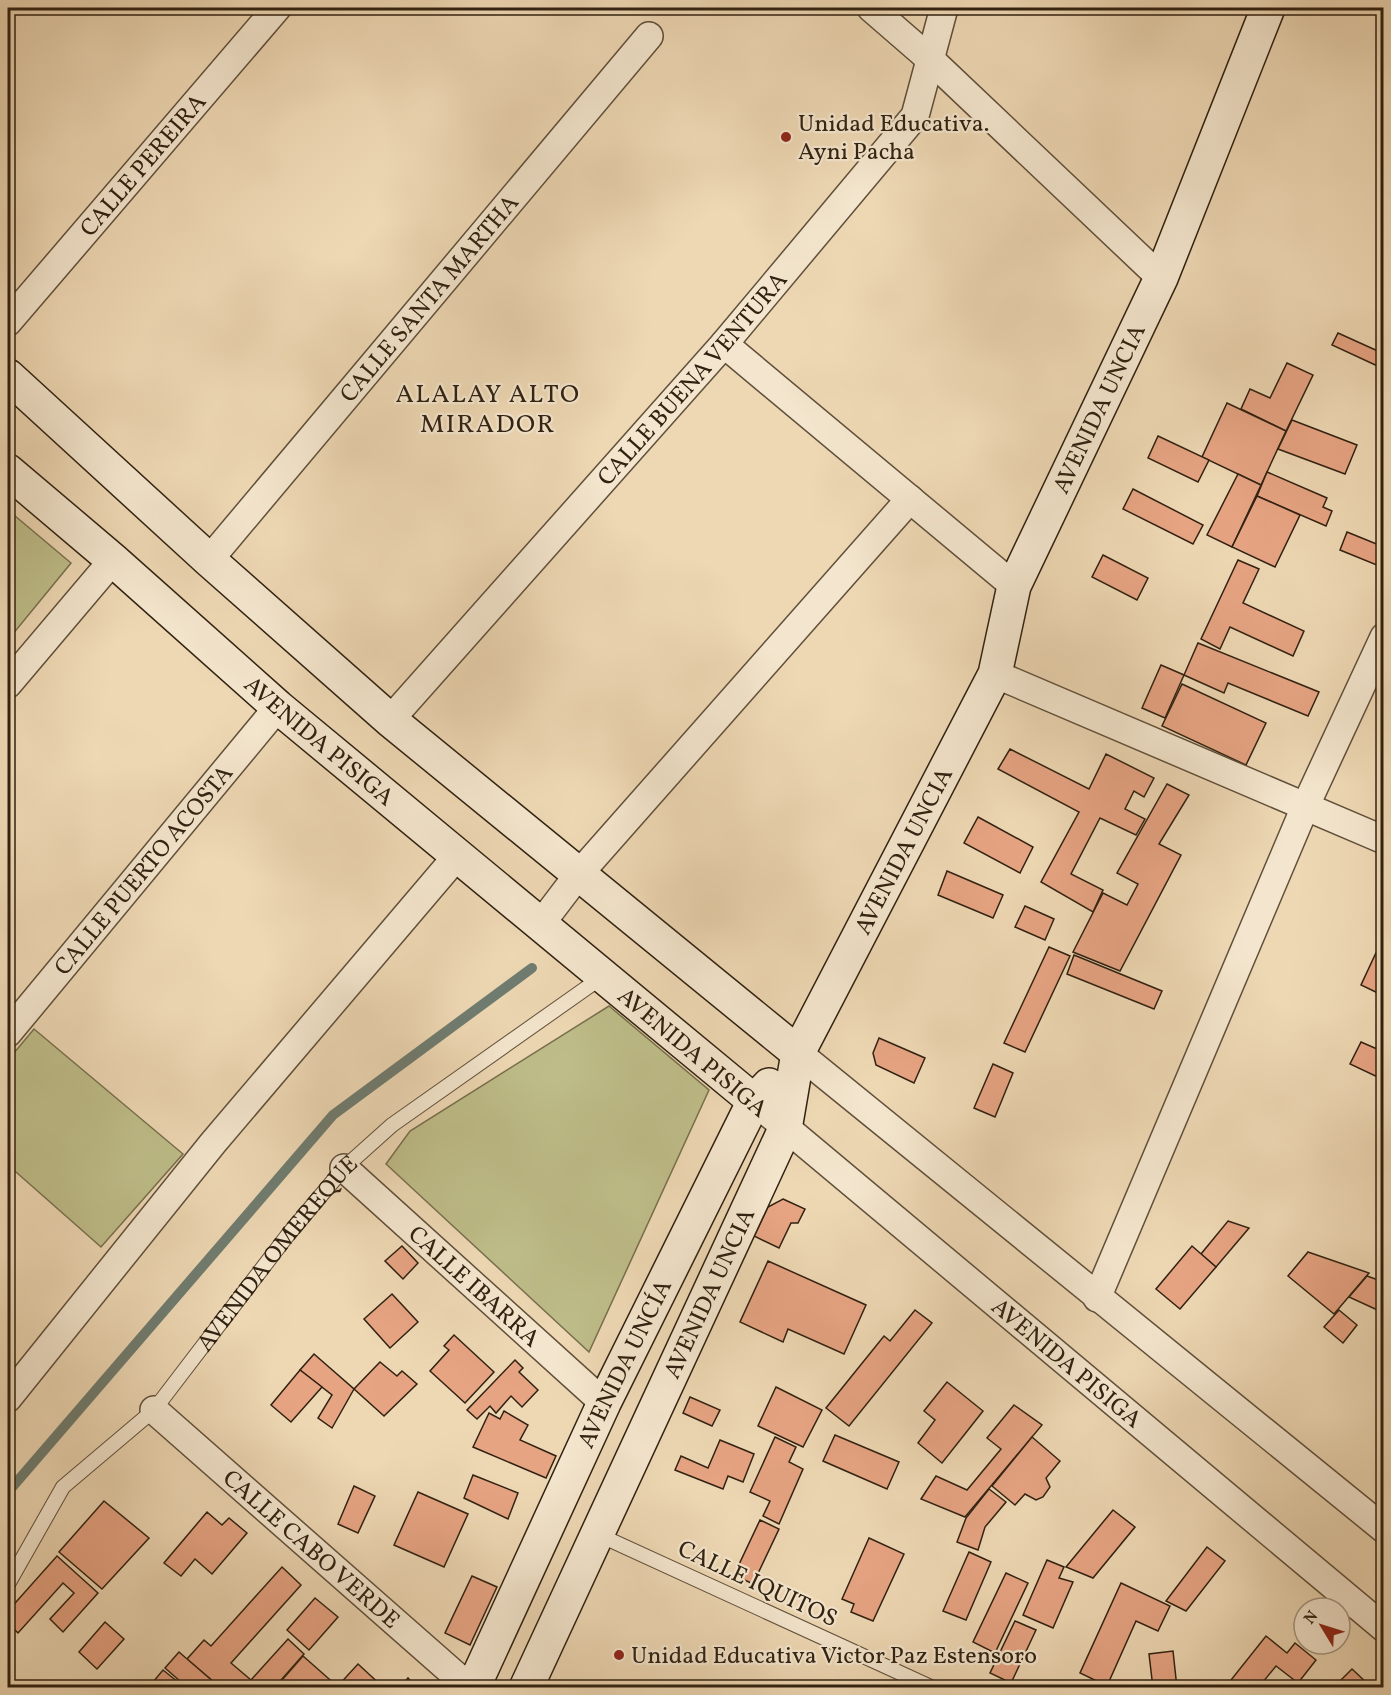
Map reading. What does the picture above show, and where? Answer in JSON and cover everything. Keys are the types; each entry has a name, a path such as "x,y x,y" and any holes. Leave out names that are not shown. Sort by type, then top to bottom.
{"street":[{"name":"CALLE PEREIRA","path":"8,321 277,8"},
{"path":"871,8 931,60 1161,278"},
{"name":"CALLE BUENA VENTURA","path":"390,720 724,344 915,116 944,8"},
{"name":"AVENIDA UNCIA","path":"526,1688 785,1129 798,1053 995,674 1014,586 1161,278 1268,8"},
{"name":"CALLE SANTA MARTHA","path":"209,560 649,36"},
{"path":"724,344 1014,586"},
{"path":"8,375 209,560 390,720 1383,1529"},
{"name":"AVENIDA PISIGA","path":"8,471 113,560 278,707 754,1101 1383,1628"},
{"path":"540,925 578,875 910,499"},
{"path":"8,684 113,560"},
{"path":"1097,1298 1305,807 1383,637"},
{"path":"995,674 1383,840"},
{"name":"CALLE PUERTO ACOSTA","path":"8,1032 278,707"},
{"path":"8,1398 213,1143 457,856"},
{"name":"AVENIDA UNCÍA","path":"471,1688 604,1403 754,1101 798,1053"},
{"name":"CALLE IBARRA","path":"344,1168 604,1403"},
{"name":"CALLE CABO VERDE","path":"154,1410 471,1688"}],"lane":[{"name":"AVENIDA OMEREQUE","path":"8,1584 63,1486 154,1410 287,1236 344,1168 392,1125 603,977"},
{"name":"CALLE IQUITOS","path":"597,1534 933,1688"}],"shaded area":[{"path":"8,510 71,563 8,640"},
{"path":"609,1006 709,1090 589,1352 386,1164 410,1131"},
{"path":"34,1029 183,1154 101,1247 8,1165 8,1060"}],"building":[{"path":"1338,333 1380,352 1384,346 1384,369 1332,345"},
{"path":"1287,363 1313,375 1286,431 1241,409 1250,389 1270,398"},
{"path":"1227,403 1286,431 1261,485 1202,457"},
{"path":"1292,420 1357,445 1345,474 1278,449"},
{"path":"1158,436 1209,460 1198,482 1148,458"},
{"path":"1267,472 1327,498 1323,507 1332,511 1326,526 1257,496"},
{"path":"1238,474 1261,485 1232,547 1207,535"},
{"path":"1133,489 1203,525 1193,544 1123,509"},
{"path":"1257,496 1300,515 1275,567 1232,547"},
{"path":"1347,532 1384,547 1384,568 1340,550"},
{"path":"1103,555 1148,578 1137,600 1092,577"},
{"path":"1238,560 1259,569 1243,603 1304,631 1293,656 1230,627 1220,649 1201,639"},
{"path":"1198,643 1319,692 1308,716 1228,683 1224,693 1184,675"},
{"path":"1161,665 1184,675 1165,718 1142,708"},
{"path":"1182,684 1266,723 1246,765 1162,726"},
{"path":"1010,749 1089,789 1106,754 1154,778 1144,797 1134,791 1125,809 1145,819 1136,835 1100,818 1071,874 1103,890 1093,912 1041,882 1079,812 998,769"},
{"path":"1167,784 1189,795 1159,844 1181,855 1120,971 1073,952 1103,893 1127,905 1138,884 1117,873"},
{"path":"978,817 1033,847 1020,873 964,843"},
{"path":"947,871 1003,895 993,918 938,895"},
{"path":"1025,906 1054,919 1045,940 1015,927"},
{"path":"1381,942 1384,944 1382,995 1361,985"},
{"path":"1049,947 1070,956 1025,1052 1004,1043"},
{"path":"1074,955 1162,991 1154,1009 1067,974"},
{"path":"879,1038 925,1058 914,1083 876,1065 873,1053"},
{"path":"1361,1042 1384,1052 1384,1080 1350,1064"},
{"path":"993,1064 1013,1073 995,1117 974,1108"},
{"path":"783,1199 805,1209 798,1223 791,1223 779,1248 754,1236 768,1207"},
{"path":"1228,1221 1249,1228 1216,1267 1201,1254"},
{"path":"402,1246 418,1263 403,1279 385,1261"},
{"path":"1192,1246 1216,1267 1180,1309 1156,1289"},
{"path":"1308,1252 1369,1273 1334,1314 1288,1276"},
{"path":"768,1261 866,1305 844,1354 788,1329 783,1342 740,1322"},
{"path":"1367,1276 1384,1282 1384,1313 1349,1297"},
{"path":"392,1294 418,1322 390,1348 364,1319"},
{"path":"915,1310 932,1323 849,1426 826,1408 884,1336 890,1341"},
{"path":"1339,1310 1357,1325 1343,1343 1324,1327"},
{"path":"454,1335 494,1372 465,1403 430,1371 449,1350 444,1346"},
{"path":"314,1354 354,1389 332,1428 318,1418 332,1395 300,1370"},
{"path":"515,1360 523,1368 519,1372 538,1390 522,1407 511,1396 496,1413 490,1406 477,1419 467,1410"},
{"path":"380,1362 397,1376 402,1371 417,1384 384,1416 354,1389"},
{"path":"300,1370 322,1387 291,1422 271,1405"},
{"path":"947,1382 983,1411 942,1463 918,1443 935,1420 924,1411"},
{"path":"776,1387 822,1410 803,1447 758,1426"},
{"path":"690,1397 720,1410 712,1426 683,1413"},
{"path":"1014,1405 1042,1425 965,1517 921,1499 936,1476 967,1490 1001,1449 987,1438"},
{"path":"504,1411 528,1425 520,1440 556,1456 546,1478 473,1447 489,1413 500,1419"},
{"path":"835,1435 899,1462 887,1489 823,1461"},
{"path":"775,1437 796,1447 789,1462 803,1469 779,1524 763,1516 770,1501 750,1492"},
{"path":"1032,1437 1060,1461 1046,1478 1050,1487 1043,1497 1036,1500 1025,1494 1015,1505 992,1486"},
{"path":"720,1440 754,1454 743,1482 728,1476 723,1489 675,1470 681,1456 708,1468"},
{"path":"473,1475 518,1493 508,1519 464,1498"},
{"path":"354,1486 375,1496 358,1533 338,1524"},
{"path":"989,1489 1006,1502 985,1527 978,1550 957,1542 966,1518"},
{"path":"418,1492 468,1514 444,1567 394,1545"},
{"path":"104,1501 149,1538 102,1589 59,1552"},
{"path":"1113,1510 1135,1527 1093,1578 1066,1567"},
{"path":"207,1512 222,1525 229,1518 247,1533 212,1574 195,1559 181,1576 164,1563"},
{"path":"760,1520 779,1529 753,1584 734,1575"},
{"path":"869,1538 904,1554 873,1621 851,1612 854,1604 842,1599"},
{"path":"1207,1547 1225,1561 1186,1611 1166,1601"},
{"path":"969,1552 991,1562 966,1620 943,1611"},
{"path":"57,1556 98,1593 63,1632 50,1619 74,1593 63,1583 18,1633 8,1623 8,1611"},
{"path":"1047,1560 1064,1567 1059,1578 1073,1582 1053,1628 1023,1615"},
{"path":"282,1567 301,1585 231,1663 251,1680 288,1639 304,1654 274,1688 221,1688 187,1659 204,1640 211,1646"},
{"path":"1006,1573 1028,1583 995,1653 973,1642"},
{"path":"472,1576 497,1587 470,1645 445,1633"},
{"path":"1121,1583 1170,1606 1158,1631 1136,1621 1107,1686 1080,1673"},
{"path":"315,1598 338,1617 309,1650 287,1630"},
{"path":"1015,1621 1036,1630 1011,1683 990,1673"},
{"path":"105,1622 124,1639 97,1669 79,1652"},
{"path":"1266,1636 1287,1653 1292,1647 1292,1656 1311,1656 1316,1660 1298,1683 1276,1666 1258,1688 1229,1688 1227,1685"},
{"path":"1173,1651 1177,1688 1153,1688 1149,1654"},
{"path":"179,1652 216,1684 213,1688 188,1688 165,1668"},
{"path":"303,1656 337,1686 275,1688"},
{"path":"358,1664 384,1688 336,1688"},
{"path":"1352,1669 1368,1684 1364,1688 1333,1688"},
{"path":"163,1670 178,1682 173,1688 148,1688"},
{"path":"408,1678 417,1688 400,1688"}],"waterway":[{"path":"8,1492 333,1115 532,968"}],"place":[{"name":"Unidad Educativa. Ayni Pacha","path":"786,137"},
{"name":"Unidad Educativa Victor Paz Estensoro","path":"619,1655"}],"district":[{"name":"ALALAY ALTO MIRADOR","path":"488,408"}]}
